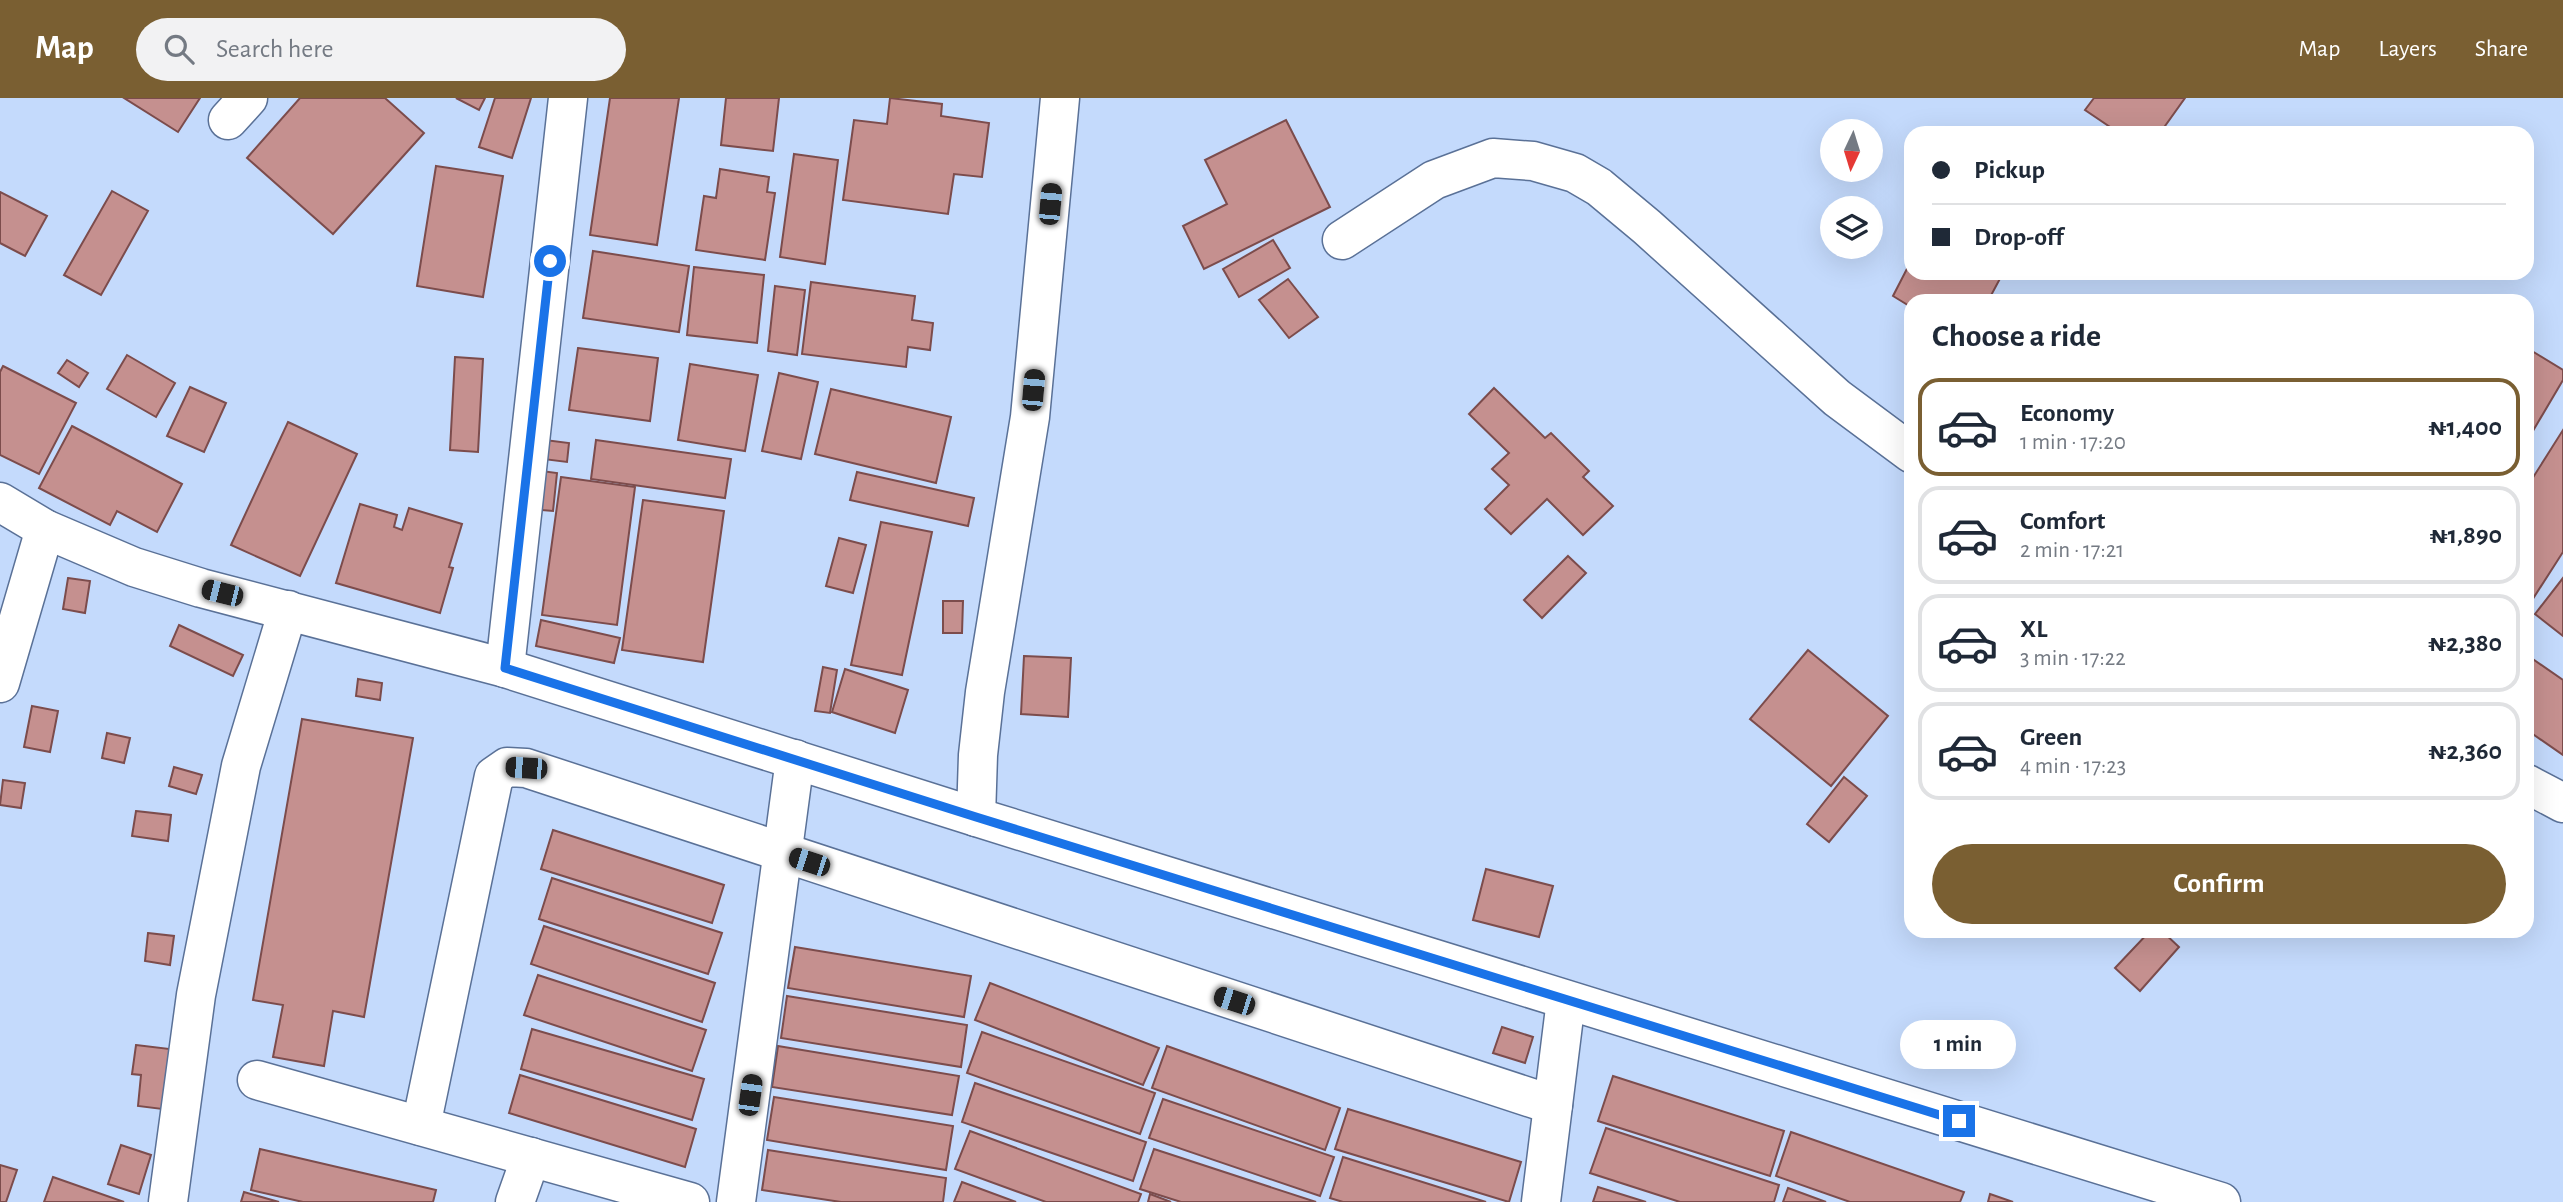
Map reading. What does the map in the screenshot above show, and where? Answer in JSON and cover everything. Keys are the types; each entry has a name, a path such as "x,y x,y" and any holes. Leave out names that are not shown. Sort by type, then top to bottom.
{"street":[{"path":"505,668 568,98"},
{"path":"976,817 978,755 985,692 1030,417 1060,98"},
{"path":"1342,240 1434,180 1493,158 1533,161 1575,173 1599,187 1647,227 1837,398 1904,448"},
{"path":"0,502 45,529 134,567 201,588 505,668 976,817 2221,1202"},
{"path":"0,683 45,529"},
{"path":"169,1202 196,995 241,766 288,610"},
{"path":"736,1202 794,759"},
{"path":"421,1126 494,776 507,766 526,768 1553,1105"},
{"path":"2534,788 2563,803"},
{"path":"1541,1202 1566,1000"},
{"path":"257,1080 690,1202"},
{"path":"515,1202 530,1157"}],"building":[{"path":"124,98 200,98 178,132"},
{"path":"300,98 385,98 424,133 333,234 247,158"},
{"path":"456,98 485,98 479,110"},
{"path":"495,98 531,98 512,158 479,147"},
{"path":"610,98 679,98 657,245 590,235"},
{"path":"726,98 779,98 773,151 721,145"},
{"path":"890,98 942,104 941,116 989,123 982,177 954,174 948,214 843,200 854,120 887,124"},
{"path":"2094,98 2185,98 2165,126 2109,126 2085,110"},
{"path":"1286,120 1330,207 1204,269 1183,226 1227,204 1205,160"},
{"path":"794,154 838,160 825,264 780,257"},
{"path":"436,166 503,176 483,297 417,286"},
{"path":"720,169 769,177 767,192 775,193 765,260 696,250 704,196 716,198"},
{"path":"112,191 148,211 101,295 64,275"},
{"path":"0,192 47,216 25,256 0,243"},
{"path":"1273,240 1290,268 1239,297 1223,269"},
{"path":"593,251 689,266 679,332 583,318"},
{"path":"694,267 764,275 757,343 687,335"},
{"path":"1904,275 1904,280 1999,280 1992,294 1904,294 1904,303 1893,296"},
{"path":"1288,279 1318,317 1289,338 1259,300"},
{"path":"811,282 915,296 912,320 933,323 930,350 908,347 906,367 802,354"},
{"path":"775,286 805,290 797,355 768,351"},
{"path":"578,348 658,358 650,421 569,410"},
{"path":"2534,352 2563,370 2563,380 2534,429"},
{"path":"127,355 175,383 156,417 107,389"},
{"path":"455,357 483,359 478,452 450,450"},
{"path":"67,360 88,373 79,387 58,373"},
{"path":"690,364 758,375 745,451 678,440"},
{"path":"3,366 76,403 39,474 0,455 0,372"},
{"path":"779,373 818,382 801,459 762,451"},
{"path":"190,387 226,403 204,452 167,436"},
{"path":"1494,388 1545,438 1551,433 1589,471 1583,477 1613,506 1583,535 1547,499 1511,534 1485,509 1509,485 1492,469 1509,453 1469,414"},
{"path":"831,389 951,417 936,483 815,454"},
{"path":"288,422 357,454 300,576 231,545"},
{"path":"72,426 182,484 157,532 117,511 110,525 39,488"},
{"path":"2563,430 2563,552 2534,597 2534,476"},
{"path":"537,439 569,443 567,462 535,458"},
{"path":"596,440 731,459 725,498 591,479"},
{"path":"534,470 557,473 553,511 530,509"},
{"path":"857,472 974,498 968,526 850,500"},
{"path":"561,477 635,487 617,625 542,615"},
{"path":"643,500 724,511 703,662 622,650"},
{"path":"360,504 397,515 394,527 402,530 409,508 462,524 449,567 453,568 440,613 336,583"},
{"path":"881,522 932,532 902,675 851,665"},
{"path":"839,538 866,545 853,593 826,586"},
{"path":"1568,556 1586,573 1542,618 1524,600"},
{"path":"68,578 90,581 85,613 63,609"},
{"path":"2563,578 2563,636 2535,614"},
{"path":"943,601 963,601 962,633 943,633"},
{"path":"541,620 620,638 614,663 536,646"},
{"path":"179,625 243,655 233,676 170,646"},
{"path":"1808,650 1888,716 1831,786 1750,719"},
{"path":"1024,656 1071,658 1068,717 1021,714"},
{"path":"2534,660 2563,680 2563,755 2534,735"},
{"path":"823,667 837,670 830,713 815,711"},
{"path":"845,669 908,690 895,733 832,712"},
{"path":"358,679 382,683 380,700 356,696"},
{"path":"32,706 58,711 50,752 24,747"},
{"path":"302,719 413,738 364,1017 333,1011 324,1066 273,1057 283,1005 253,1000"},
{"path":"107,733 130,738 124,763 102,758"},
{"path":"174,767 202,775 196,794 169,786"},
{"path":"1844,777 1867,796 1829,842 1807,824"},
{"path":"3,780 25,783 21,808 0,805"},
{"path":"136,811 171,815 168,841 132,836"},
{"path":"553,830 724,885 712,923 541,869"},
{"path":"1486,869 1553,886 1539,937 1473,920"},
{"path":"552,878 722,933 708,974 539,919"},
{"path":"544,926 715,983 702,1022 531,964"},
{"path":"148,933 174,936 170,965 145,961"},
{"path":"2143,938 2169,938 2179,947 2140,991 2115,968"},
{"path":"795,947 971,976 964,1017 788,988"},
{"path":"538,975 706,1030 692,1071 524,1015"},
{"path":"990,983 1159,1048 1143,1085 975,1020"},
{"path":"787,996 967,1025 961,1067 781,1038"},
{"path":"1502,1027 1533,1037 1525,1063 1493,1053"},
{"path":"532,1029 704,1079 692,1120 521,1069"},
{"path":"982,1032 1155,1093 1140,1134 967,1073"},
{"path":"136,1045 170,1049 162,1109 138,1106 141,1075 132,1074"},
{"path":"778,1046 959,1076 952,1115 772,1087"},
{"path":"1167,1046 1340,1108 1325,1150 1152,1088"},
{"path":"520,1075 696,1129 685,1167 509,1113"},
{"path":"1613,1076 1784,1131 1770,1176 1598,1121"},
{"path":"975,1083 1146,1142 1133,1181 962,1122"},
{"path":"774,1097 953,1126 946,1170 767,1140"},
{"path":"1163,1099 1334,1157 1320,1196 1149,1138"},
{"path":"1348,1109 1521,1162 1509,1202 1335,1149"},
{"path":"1606,1128 1779,1185 1774,1202 1680,1202 1590,1173"},
{"path":"970,1131 1141,1194 1138,1202 1046,1202 955,1169"},
{"path":"1791,1132 1964,1192 1960,1202 1850,1202 1776,1176"},
{"path":"121,1145 151,1155 139,1194 108,1184"},
{"path":"260,1149 436,1190 433,1202 303,1202 251,1190"},
{"path":"1154,1149 1316,1202 1181,1202 1140,1189"},
{"path":"768,1150 946,1178 943,1202 841,1202 762,1190"},
{"path":"1343,1157 1486,1202 1343,1202 1330,1198"},
{"path":"0,1165 17,1170 6,1202 0,1202"},
{"path":"53,1177 124,1202 44,1202"},
{"path":"962,1182 1016,1202 954,1202"},
{"path":"1598,1187 1646,1202 1593,1202"},
{"path":"1788,1188 1826,1202 1783,1202"},
{"path":"244,1192 279,1202 241,1202"},
{"path":"1150,1194 1171,1202 1148,1202"},
{"path":"1990,1194 2013,1202 1988,1202"}],"route":[{"path":"550,261 505,668 976,817 1959,1121"}]}
